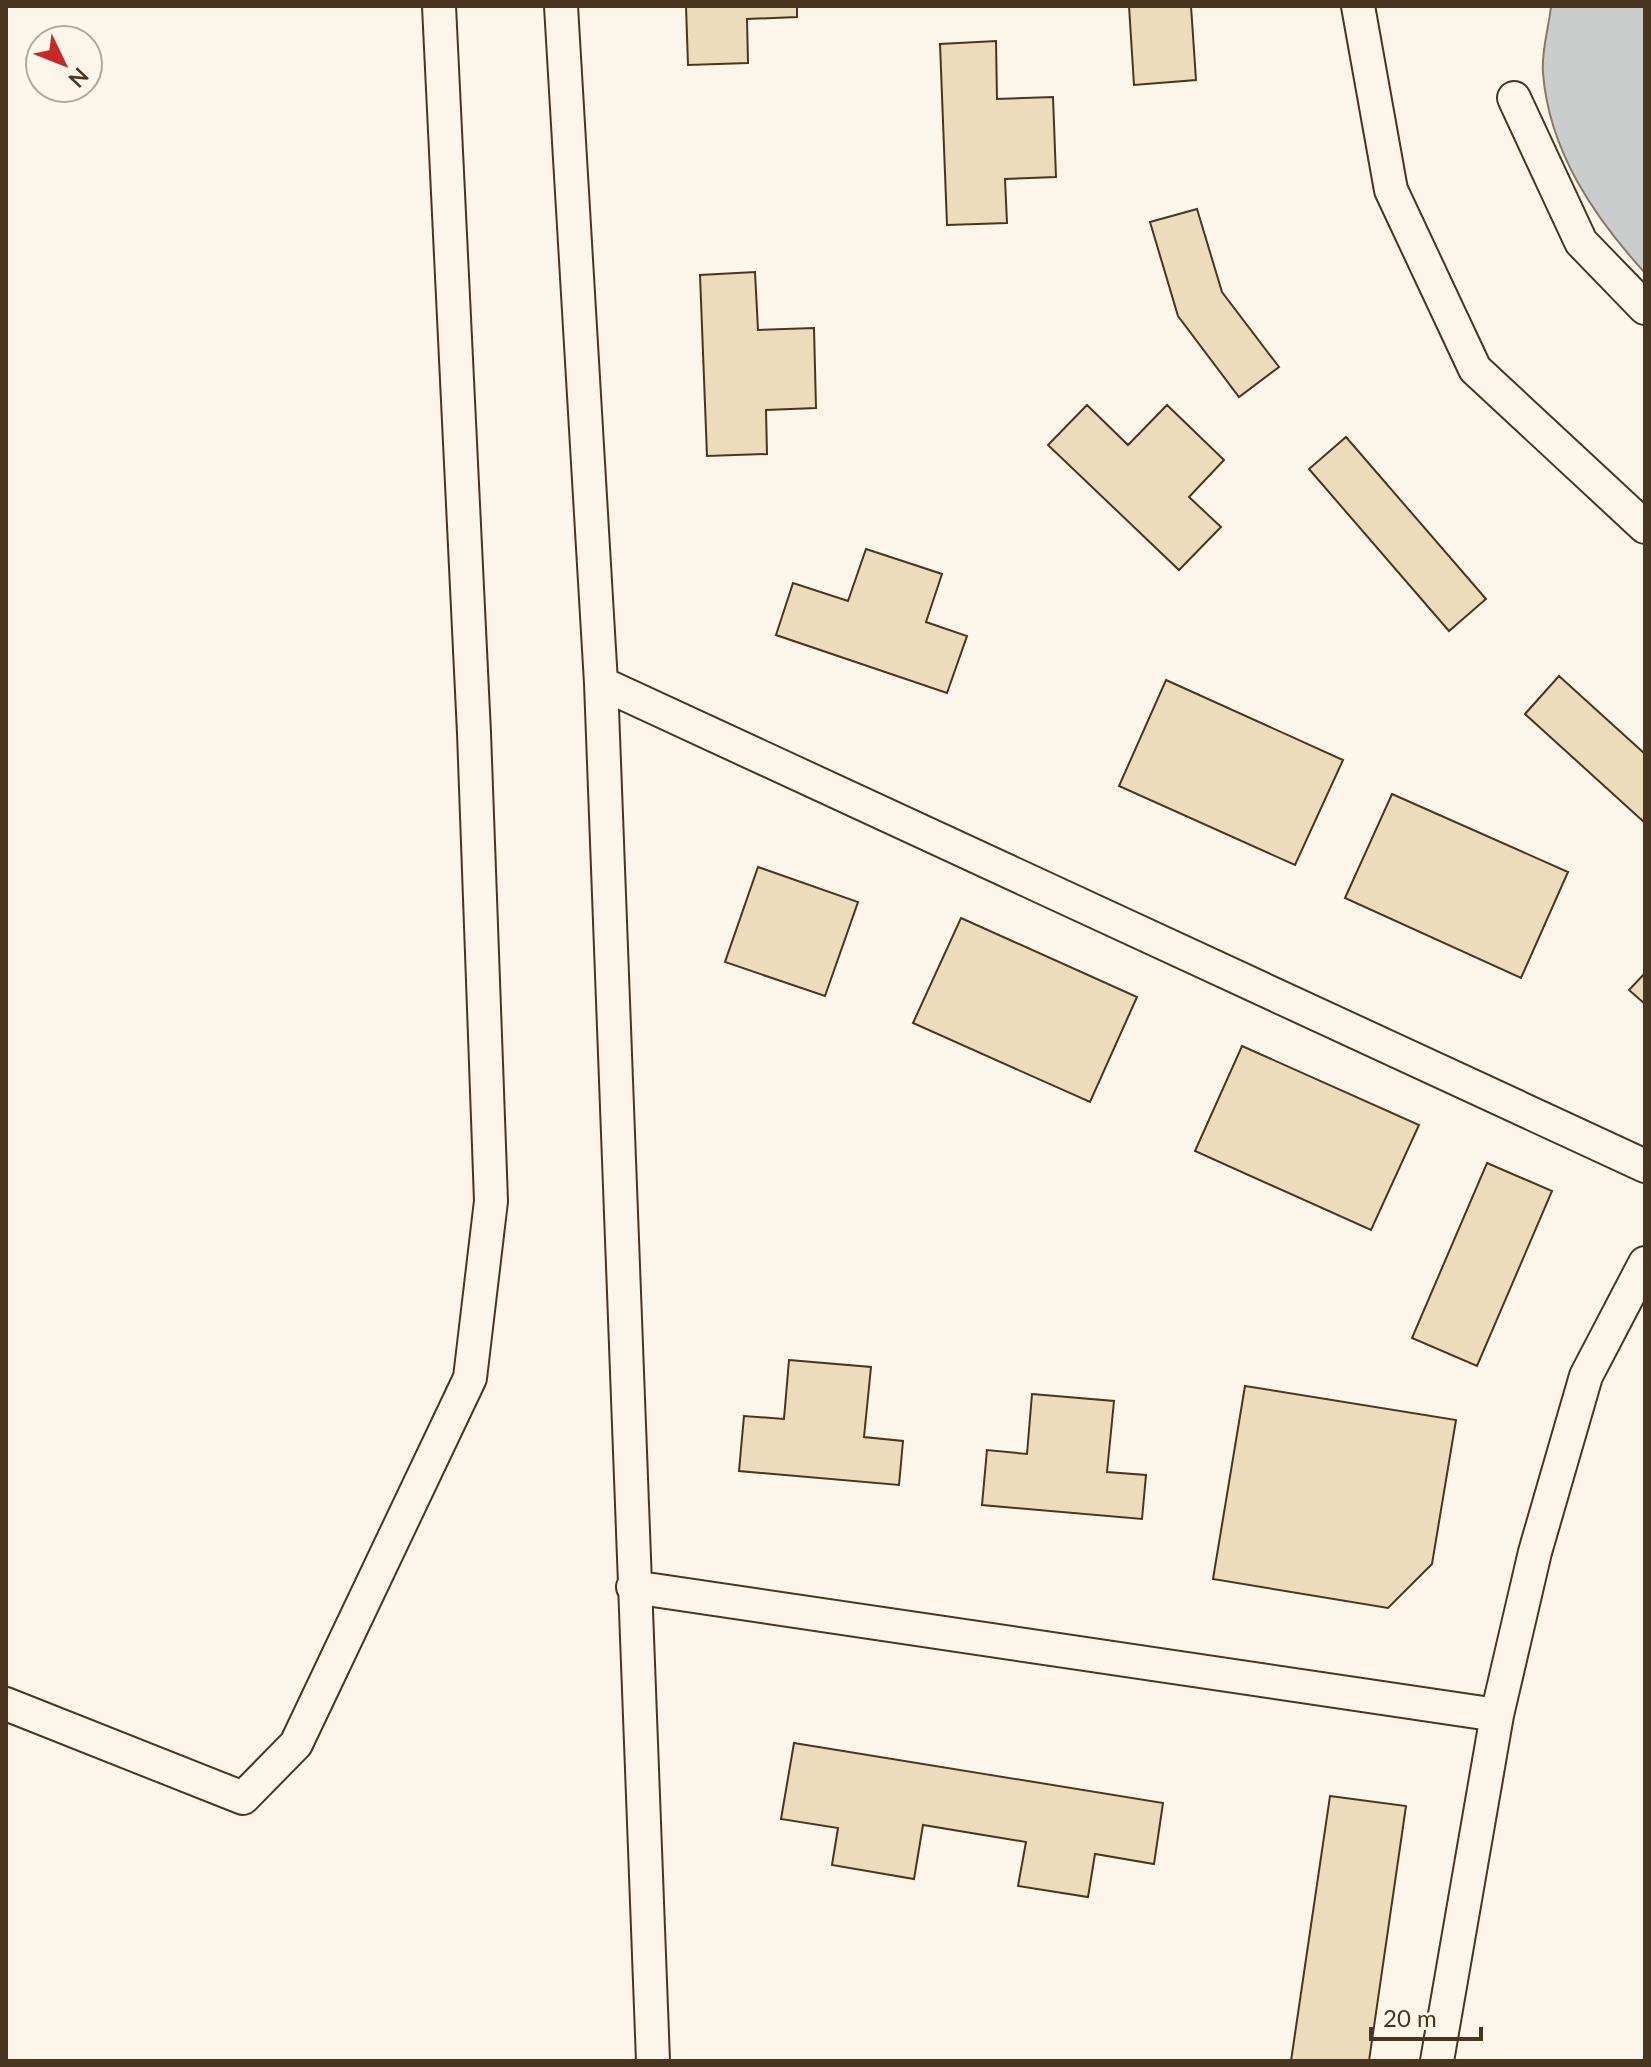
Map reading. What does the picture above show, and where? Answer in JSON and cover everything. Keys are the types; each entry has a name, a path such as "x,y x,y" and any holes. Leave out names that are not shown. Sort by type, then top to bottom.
{"street":[{"path":"6,1704 243,1798 296,1744 470,1378 491,1201 474,733 439,6"},
{"path":"561,6 601,683 653,2061"},
{"path":"1358,6 1391,190 1475,369 1645,527"},
{"path":"1514,98 1581,242 1645,308"},
{"path":"601,683 1645,1166"},
{"path":"1437,2061 1497,1715 1535,1552 1586,1376 1645,1263"},
{"path":"633,1587 1497,1715"}],"shaded area":[{"path":"1551,6 1645,6 1645,273 1592,206 1564,156 1554,129 1543,73"}],"building":[{"path":"686,6 797,6 797,17 747,19 748,63 688,65"},
{"path":"1129,6 1191,6 1196,80 1134,85"},
{"path":"996,41 997,99 1053,97 1056,177 1005,179 1007,223 947,225 940,44"},
{"path":"1197,209 1222,292 1279,367 1239,397 1178,316 1150,222"},
{"path":"755,272 758,330 814,328 816,408 766,410 767,454 707,456 700,275"},
{"path":"1087,405 1128,445 1167,405 1224,460 1189,497 1221,527 1179,570 1048,445"},
{"path":"1346,437 1486,599 1449,631 1309,469"},
{"path":"866,549 942,574 926,622 967,636 947,693 776,635 793,583 848,601"},
{"path":"1559,676 1645,754 1645,823 1525,714"},
{"path":"1166,680 1343,760 1295,865 1119,786"},
{"path":"1392,794 1568,872 1521,978 1345,898"},
{"path":"758,867 858,902 825,996 725,962"},
{"path":"961,918 1137,997 1090,1102 913,1023"},
{"path":"1645,973 1645,1004 1629,990"},
{"path":"1242,1046 1419,1125 1371,1230 1195,1151"},
{"path":"1487,1163 1552,1191 1477,1366 1412,1338"},
{"path":"789,1360 871,1367 864,1437 903,1441 899,1485 739,1471 744,1416 784,1419"},
{"path":"1245,1386 1456,1420 1432,1564 1388,1608 1213,1579"},
{"path":"1032,1394 1114,1401 1107,1472 1146,1475 1142,1519 982,1505 987,1450 1027,1454"},
{"path":"794,1743 1163,1803 1154,1864 1095,1854 1088,1897 1018,1886 1026,1842 923,1825 914,1879 832,1865 838,1828 781,1819"},
{"path":"1330,1796 1406,1806 1369,2061 1291,2061"}]}
